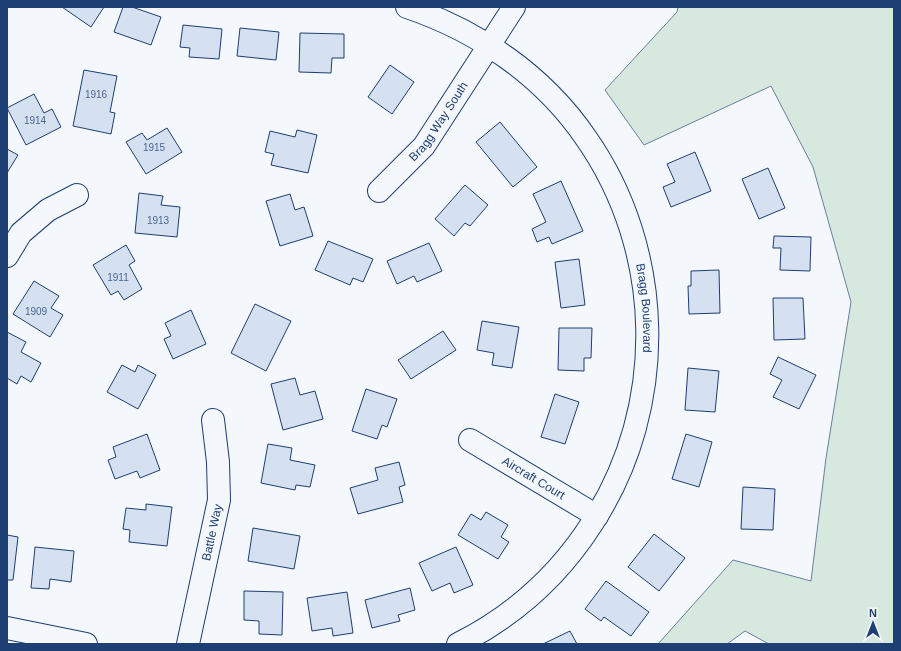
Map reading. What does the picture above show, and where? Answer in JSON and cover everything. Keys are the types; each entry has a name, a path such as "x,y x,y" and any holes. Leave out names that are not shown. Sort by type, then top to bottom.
{"street":[{"name":"Bragg Boulevard","path":"406,7 435,17 464,30 518,66 546,91 586,137 603,164 628,218 646,291 648,326 647,363 641,405 630,447 612,490 578,546 553,573 526,599 502,619 458,644"},
{"name":"Bragg Way South","path":"380,191 424,146 514,7"},
{"path":"7,256 21,233 48,210 77,195"},
{"name":"Battle Way","path":"188,644 219,500 218,462 212,420"},
{"name":"Aircraft Court","path":"470,440 597,516"},
{"path":"7,628 86,644"}],"shaded area":[{"path":"678,7 894,7 894,644 769,644 745,631 727,644 658,644 733,560 811,581 826,458 851,302 813,167 771,86 644,145 605,90 677,12"}],"building":[{"path":"62,7 104,7 91,27"},
{"path":"123,7 132,7 161,17 151,45 114,32"},
{"path":"183,25 222,29 219,59 189,57 190,48 180,47"},
{"path":"240,28 279,32 276,60 237,56"},
{"path":"300,33 344,34 344,58 332,58 331,73 299,72"},
{"path":"390,65 414,82 392,114 368,97"},
{"path":"84,70 117,76 110,112 115,113 111,134 73,126"},
{"path":"34,94 44,113 52,109 61,127 26,145 7,108"},
{"path":"500,122 537,167 513,187 476,142"},
{"path":"167,128 182,152 146,174 126,142 142,133 147,140"},
{"path":"297,130 317,135 308,173 271,165 274,154 265,152 270,131 295,137"},
{"path":"7,149 18,155 7,173"},
{"path":"695,152 711,191 671,207 663,187 675,182 667,164"},
{"path":"768,168 785,208 759,219 742,179"},
{"path":"561,181 583,231 552,244 549,237 537,242 532,229 546,222 533,194"},
{"path":"465,185 488,205 470,226 465,223 454,236 435,219"},
{"path":"139,193 163,196 161,205 180,207 177,237 135,233"},
{"path":"290,194 295,210 304,207 313,236 280,246 266,201"},
{"path":"774,236 811,237 810,271 780,270 781,248 773,248"},
{"path":"328,241 373,259 363,282 353,278 350,285 315,270"},
{"path":"429,243 442,271 417,282 414,276 397,284 387,261"},
{"path":"126,245 135,261 129,265 142,289 124,300 118,291 111,295 93,265"},
{"path":"579,259 585,305 561,308 555,262"},
{"path":"719,270 720,313 689,314 688,286 691,286 691,271"},
{"path":"34,281 59,296 51,308 63,315 50,337 13,314"},
{"path":"773,298 803,298 805,339 774,340"},
{"path":"255,304 291,321 266,371 231,353"},
{"path":"191,310 206,344 173,359 164,339 171,336 165,323"},
{"path":"482,321 519,327 512,368 492,365 494,353 477,350"},
{"path":"559,328 592,328 591,358 584,358 584,371 558,370"},
{"path":"443,331 456,350 411,379 398,360"},
{"path":"7,332 26,342 21,352 41,363 31,382 21,376 17,384 7,378"},
{"path":"778,357 816,375 799,409 773,397 782,380 770,374"},
{"path":"122,365 135,372 138,365 156,375 138,409 107,392"},
{"path":"688,368 719,371 715,412 685,410"},
{"path":"295,378 300,395 315,391 323,419 283,430 271,384"},
{"path":"366,389 397,399 387,427 382,425 377,439 352,431"},
{"path":"555,394 579,402 565,444 541,437"},
{"path":"147,434 160,470 140,478 137,471 115,479 108,460 116,457 113,447"},
{"path":"686,434 712,442 699,487 672,479"},
{"path":"268,444 292,448 290,460 315,465 310,487 296,485 295,490 261,483"},
{"path":"399,462 405,485 399,487 403,502 358,514 350,488 378,480 375,468"},
{"path":"743,487 775,489 773,530 741,529"},
{"path":"146,504 172,507 167,546 129,542 130,530 123,529 126,508 146,510"},
{"path":"486,512 508,525 501,537 509,542 498,559 458,535 471,514 481,520"},
{"path":"253,528 300,536 294,569 248,561"},
{"path":"654,534 685,558 659,591 628,567"},
{"path":"7,535 18,537 13,580 7,580"},
{"path":"35,547 74,551 71,582 50,579 49,589 31,588"},
{"path":"456,547 473,585 454,593 450,583 432,591 419,563"},
{"path":"606,581 649,612 631,636 604,617 601,621 585,609"},
{"path":"410,588 415,610 398,615 400,621 372,628 365,600"},
{"path":"244,591 283,592 282,635 259,634 259,621 244,620"},
{"path":"347,592 353,633 333,636 332,628 312,631 307,598"},
{"path":"570,631 577,644 543,644"}]}
